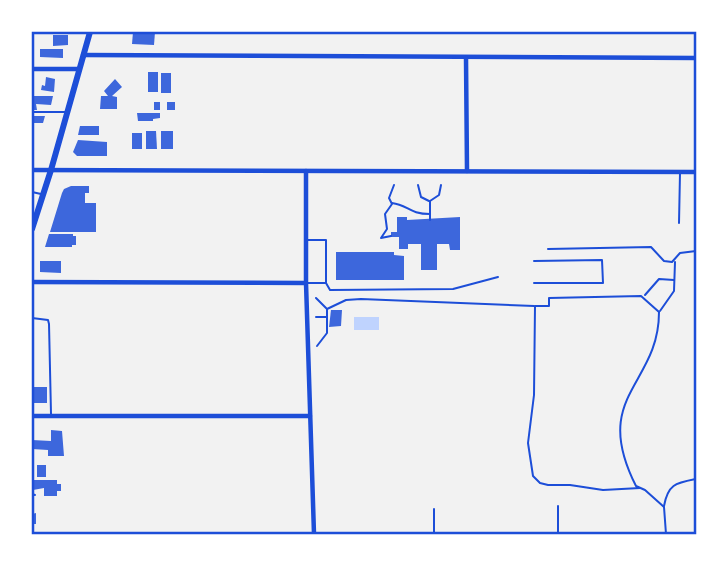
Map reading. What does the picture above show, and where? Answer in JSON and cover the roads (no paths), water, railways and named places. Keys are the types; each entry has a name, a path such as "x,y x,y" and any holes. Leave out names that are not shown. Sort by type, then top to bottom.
{"main road":[{"path":"32,229 90,32"}],"street":[{"path":"83,55 696,58"},
{"path":"466,58 467,171"},
{"path":"32,69 79,69"},
{"path":"32,170 696,172"},
{"path":"306,171 306,283 314,534"},
{"path":"32,282 306,283"},
{"path":"32,416 310,416"}],"lane":[{"path":"32,112 67,112"},
{"path":"679,223 680,172"},
{"path":"32,192 43,194"},
{"path":"306,240 326,240 326,284 330,290 453,289 498,277"},
{"path":"534,261 602,260 603,283 534,283"},
{"path":"306,283 326,284"},
{"path":"32,318 48,320 49,324 51,416"},
{"path":"558,506 558,534"},
{"path":"434,509 434,534"}],"water":[{"path":"354,317 379,317 379,330 354,330"}]}
